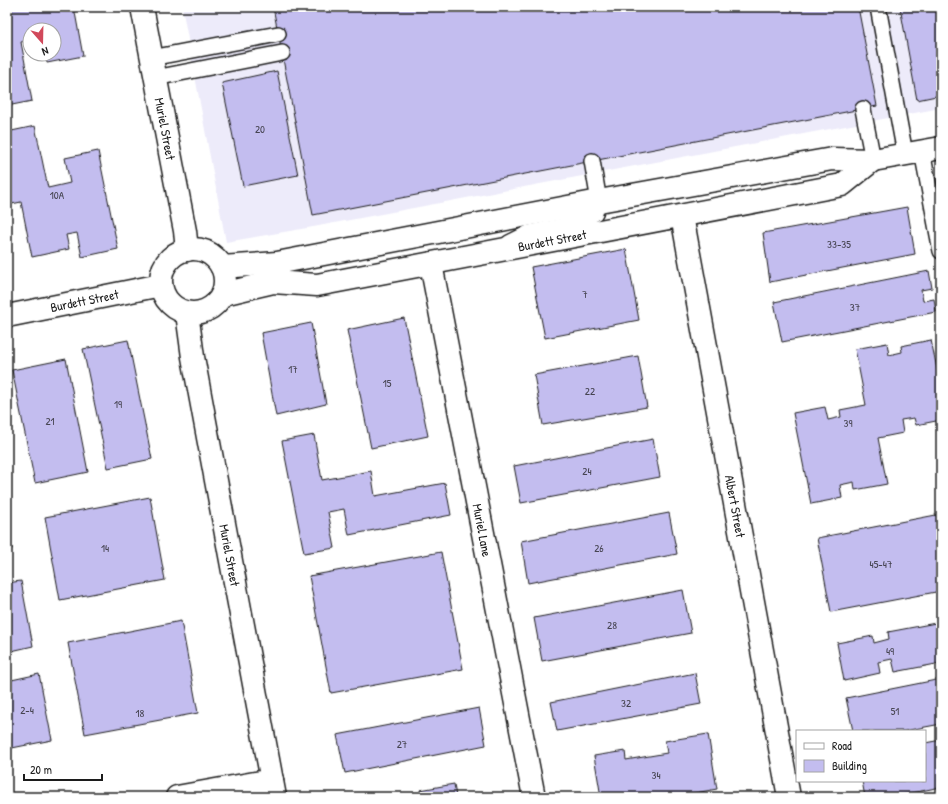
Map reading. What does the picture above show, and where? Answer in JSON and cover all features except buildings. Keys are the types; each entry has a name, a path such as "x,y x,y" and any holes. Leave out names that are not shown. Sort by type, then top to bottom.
{"street":[{"name":"Muriel Street","path":"142,7 185,232 187,250"},
{"name":"Burdett Street","path":"222,267 277,264 599,200 832,159 873,160 923,151"},
{"name":"Burdett Street","path":"223,294 273,282 317,286 842,185 873,160"},
{"name":"Albert Street","path":"682,216 788,797"},
{"path":"187,250 206,252 214,257 222,267 225,284 223,294 217,304 208,310 197,313 187,313 170,303 164,295 161,285 165,267 178,253 187,250"},
{"name":"Muriel Lane","path":"431,264 534,797"},
{"name":"Burdett Street","path":"7,316 161,285"},
{"name":"Muriel Street","path":"187,313 194,365 273,789"},
{"path":"177,797 273,789"}],"lane":[{"path":"878,7 923,151 941,251"},
{"path":"153,68 278,34"},
{"path":"153,68 282,53"},
{"path":"863,109 873,160"},
{"path":"491,252 528,233 572,224 595,212 599,200 592,161"}],"shaded area":[{"path":"182,7 941,7 941,108 313,227 226,242"}]}
